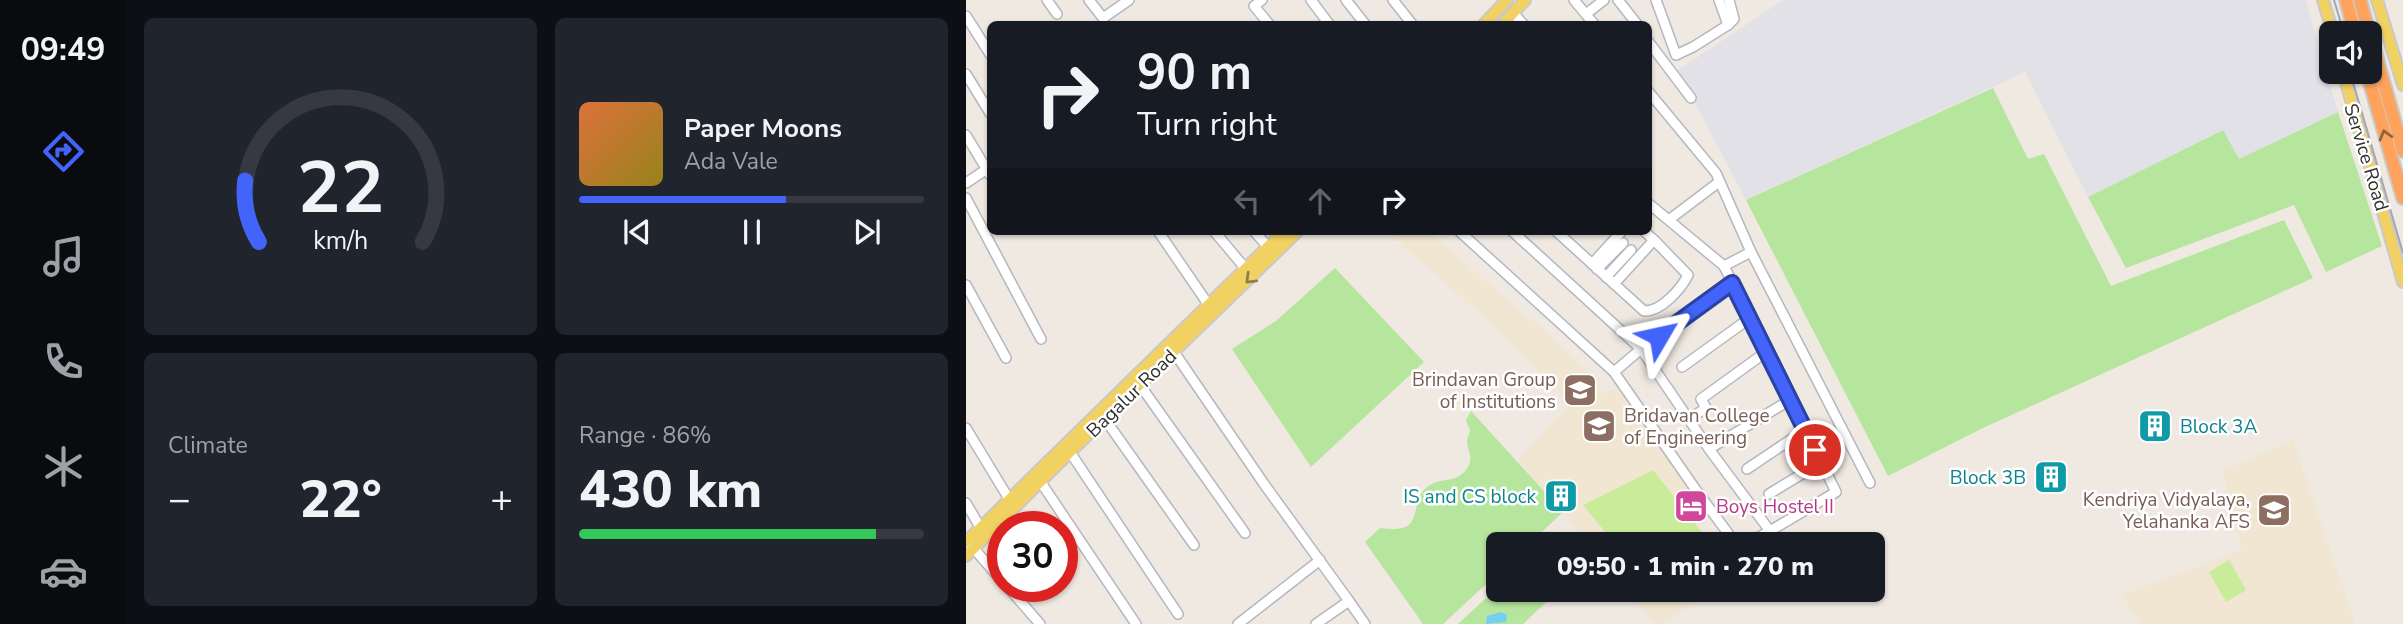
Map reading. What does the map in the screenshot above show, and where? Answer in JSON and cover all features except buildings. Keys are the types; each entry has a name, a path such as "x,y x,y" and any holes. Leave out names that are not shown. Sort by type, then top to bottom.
{"highway":[{"path":"2346,0 2352,21"},
{"path":"2360,0 2366,21"},
{"path":"2382,79 2403,151"},
{"path":"2370,84 2403,198"}],"main road":[{"path":"1506,21 1525,0"},
{"path":"2323,0 2329,21"},
{"path":"2376,0 2403,85"},
{"path":"1486,21 1501,2"},
{"name":"Service Road","path":"2346,84 2403,282"},
{"name":"Bagalur Road","path":"968,547 980,527 1101,415 1245,268 1268,247 1287,235"},
{"name":"Bagalur Road","path":"968,547 1070,452 1101,415 1140,385 1174,352 1288,235"}],"street":[{"path":"1047,0 1057,14"},
{"path":"1089,0 1102,18 1129,0"},
{"path":"1311,0 1327,21"},
{"path":"1346,0 1363,21"},
{"path":"1393,0 1410,21"},
{"path":"1574,0 1592,21"},
{"path":"1586,14 1604,0"},
{"path":"1618,0 1634,21"},
{"path":"1656,0 1676,55 1693,47 1734,19 1729,0"},
{"path":"1719,0 1728,25"},
{"path":"1255,2 1267,21"},
{"path":"1514,14 1520,21"},
{"path":"966,16 987,49"},
{"path":"1652,46 1691,98"},
{"path":"966,74 987,108"},
{"path":"1652,96 1716,173 1751,252 1870,483"},
{"path":"966,135 987,167"},
{"path":"966,183 987,171"},
{"path":"1670,219 1719,182"},
{"path":"966,198 1041,340"},
{"path":"1516,235 1641,349 1709,449 1770,531 1836,492 1724,266 1652,206"},
{"path":"1160,235 1208,304"},
{"path":"1217,235 1245,268"},
{"path":"1258,235 1268,247"},
{"path":"1463,235 1614,372 1727,532"},
{"path":"1564,235 1606,277 1644,311 1650,312 1657,310 1688,275 1648,235"},
{"path":"1595,266 1619,235"},
{"path":"1614,284 1654,240"},
{"path":"1595,266 1627,246 1606,277"},
{"path":"1724,266 1751,252"},
{"path":"1614,372 1641,349 1732,283"},
{"path":"966,285 1006,358"},
{"path":"1682,367 1750,318"},
{"path":"1174,352 1264,484 1365,624"},
{"path":"1689,419 1706,408 1701,398 1766,352"},
{"path":"1140,385 1245,533"},
{"path":"1709,449 1790,400"},
{"path":"1101,415 1194,545"},
{"path":"966,428 1009,499"},
{"path":"1747,469 1805,430"},
{"path":"1070,452 1178,614"},
{"path":"1769,494 1820,463"},
{"path":"1040,481 1136,624"},
{"path":"966,503 980,527"},
{"path":"968,547 987,566"},
{"path":"1238,624 1320,560"},
{"path":"1316,624 1349,601"},
{"path":"1021,602 1040,624"}],"shaded area":[{"path":"1783,0 2306,0 2319,46 2319,84 2330,84 2338,112 2238,160 2222,130 2088,197 2025,72 1746,200 1678,70"},
{"name":"Brindavan Group of Institutions","path":"1391,235 1434,235 1537,324 1586,371 1605,395 1619,385 1693,491 1681,500 1704,532 1580,532 1517,460 1571,404 1509,340"},
{"name":"Kendriya Vidyalaya, Yelahanka AFS","path":"2293,440 2355,624 2141,624 2121,595 2242,550 2222,471"},
{"path":"1637,602 1696,602 1662,624 1655,624"}],"green space":[{"path":"1993,88 2028,159 2044,154 2111,286 2284,220 2313,278 1985,427 1888,476 1746,200"},
{"path":"2338,112 2382,246 2326,272 2294,205 2126,268 2088,197 2223,130 2239,159"},
{"path":"1335,268 1424,362 1311,467 1232,349 1276,321"},
{"path":"1471,411 1563,512 1542,532 1486,532 1486,584 1443,624 1423,624 1365,542 1380,528 1395,529 1411,523 1426,488 1464,473 1470,460 1467,441 1470,430 1466,420"},
{"path":"1653,470 1702,532 1605,532 1583,505"},
{"path":"2229,560 2246,590 2226,602 2209,572"},
{"path":"1486,598 1486,602 1546,602 1523,624 1458,624"}],"water":[{"path":"1501,612 1507,615 1506,622 1486,624 1487,616"}],"railway":[{"path":"2334,0 2340,21"},
{"path":"2354,84 2403,253"}],"place":[{"name":"Brindavan Group of Institutions","path":"1580,390"},
{"name":"Bridavan College of Engineering","path":"1599,426"},
{"name":"Block 3A","path":"2155,426"},
{"name":"Block 3B","path":"2051,477"},
{"name":"IS and CS block","path":"1561,496"},
{"name":"Boys Hostel II","path":"1691,506"},
{"name":"Kendriya Vidyalaya, Yelahanka AFS","path":"2274,510"}],"route":[{"path":"1659,336 1732,283 1815,450"}]}
